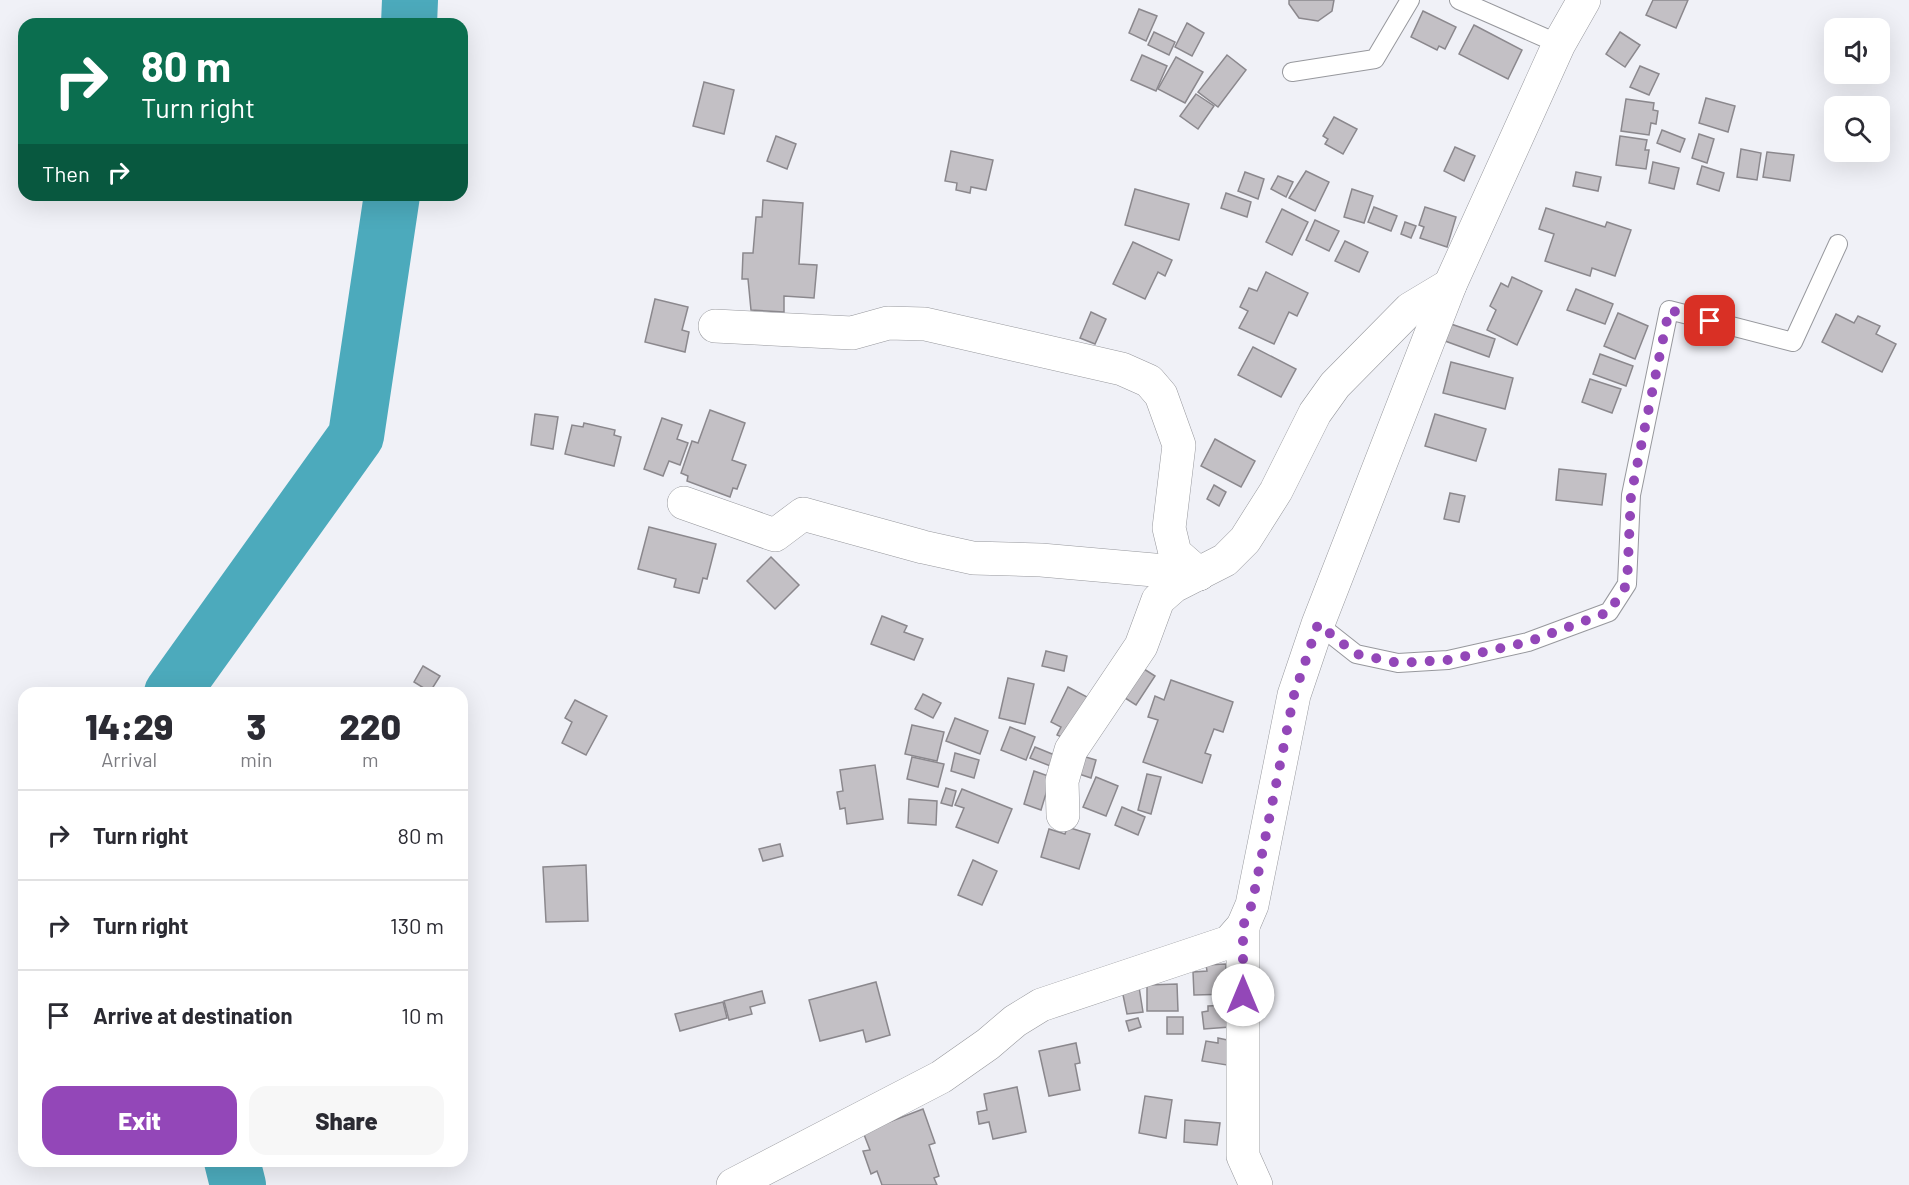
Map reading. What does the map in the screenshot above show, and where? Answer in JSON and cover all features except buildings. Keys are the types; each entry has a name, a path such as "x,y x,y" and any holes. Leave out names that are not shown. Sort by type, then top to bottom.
{"street":[{"path":"733,1185 941,1077 988,1044 1015,1020 1041,1005 1229,942 1243,926 1252,904 1294,695 1318,624 1450,285 1559,44 1584,0"},
{"path":"1063,815 1062,781 1071,750 1141,646 1158,600 1174,586 1225,560 1245,540 1276,491 1315,413 1335,386 1410,309 1450,285"},
{"path":"715,326 852,333 888,323 925,324 1122,369 1149,381 1161,394 1179,445 1169,528 1175,553 1199,574"},
{"path":"684,503 775,536 803,514 923,547 973,558 1041,560 1199,574"},
{"path":"1243,926 1243,1156 1256,1185"}],"lane":[{"path":"1292,72 1375,59 1410,0"},
{"path":"1459,0 1559,44"},
{"path":"1318,624 1356,654 1398,663 1448,660 1528,642 1609,612 1627,584 1631,495 1669,310 1793,342 1838,244"}],"waterway":[{"path":"409,18 410,0"},
{"path":"176,687 356,436 391,201"},
{"path":"234,1167 238,1185"}],"route":[{"path":"1243,995 1243,926 1252,904 1294,695 1318,624 1356,654 1398,663 1448,660 1528,642 1609,612 1627,584 1631,495 1669,310 1710,321"}]}
